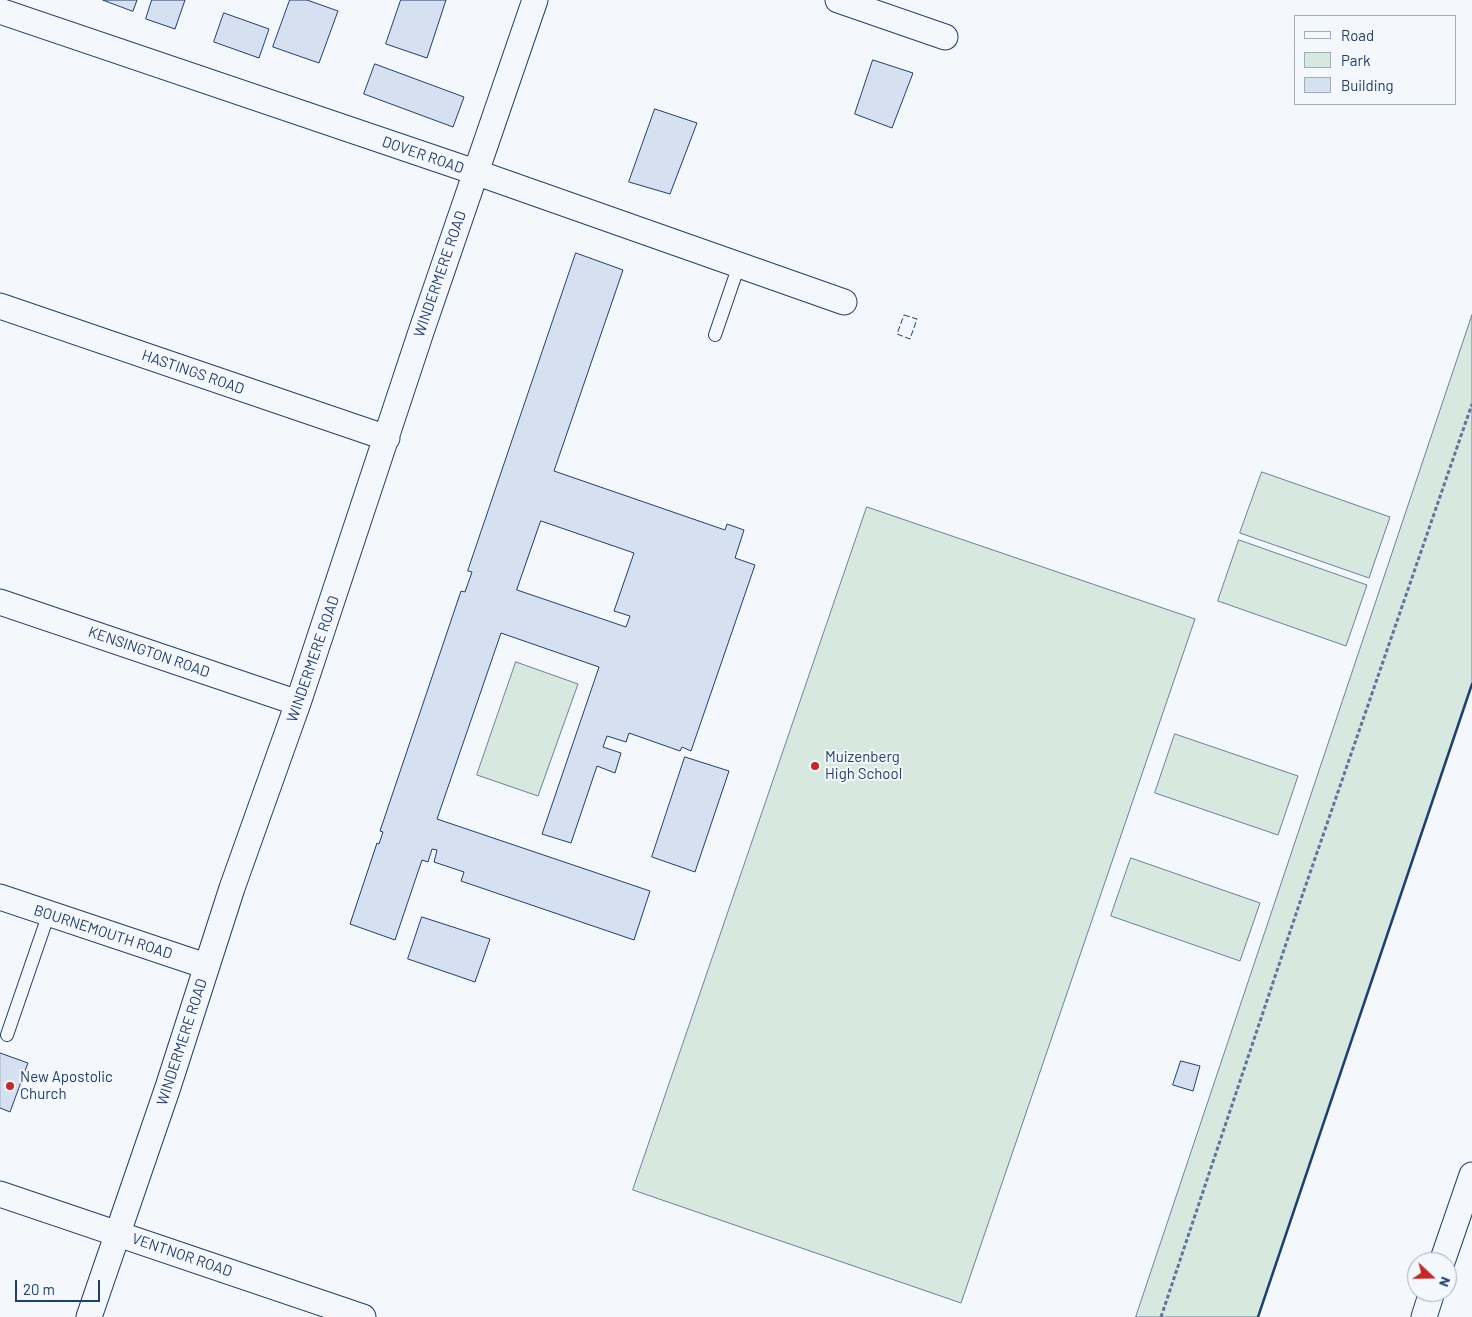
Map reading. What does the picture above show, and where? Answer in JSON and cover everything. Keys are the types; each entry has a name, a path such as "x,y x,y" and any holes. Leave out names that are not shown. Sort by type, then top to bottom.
{"street":[{"name":"WINDERMERE ROAD","path":"89,1317 168,1086 206,966 298,702 475,172 535,0"},
{"path":"838,0 945,37"},
{"name":"DOVER ROAD","path":"0,11 475,172 844,302"},
{"name":"HASTINGS ROAD","path":"0,306 387,438"},
{"name":"KENSINGTON ROAD","path":"0,602 298,702"},
{"name":"BOURNEMOUTH ROAD","path":"0,897 206,966"},
{"path":"1445,1252 1472,1174"},
{"name":"VENTNOR ROAD","path":"0,1194 363,1317"},
{"path":"1424,1317 1429,1302"}],"lane":[{"path":"715,335 739,265"},
{"path":"7,1035 48,913"}],"path":[{"path":"1161,1317 1301,899 1472,404"}],"green space":[{"path":"1472,315 1472,684 1258,1317 1136,1317"},
{"path":"1262,472 1390,517 1369,578 1240,533"},
{"path":"867,507 1195,619 961,1303 633,1190"},
{"path":"1239,540 1367,585 1346,646 1218,601"},
{"path":"516,662 578,684 538,796 477,775"},
{"path":"1175,734 1298,776 1278,835 1155,793"},
{"path":"1131,858 1260,903 1240,961 1111,916"}],"building":[{"path":"103,0 137,0 133,11"},
{"path":"152,0 185,0 175,29 146,19"},
{"path":"290,0 307,0 338,11 319,63 273,47"},
{"path":"401,0 446,0 427,58 386,44"},
{"path":"224,13 269,29 259,58 214,42"},
{"path":"873,60 913,73 892,128 855,114"},
{"path":"375,64 464,97 453,127 364,94"},
{"path":"655,109 697,123 670,194 629,182"},
{"path":"576,253 623,270 554,471 725,530 727,524 744,530 735,558 755,565 691,751 682,747 680,751 629,733 626,742 607,736 603,747 621,753 615,773 597,766 571,843 542,834 599,667 501,633 437,819 650,891 634,940 461,881 464,872 434,862 437,850 432,849 428,862 422,860 395,940 350,924 377,843 379,844 383,832 380,831 461,591 465,592 472,572 468,571","holes":["541,521 634,553 614,611 630,616 626,627 517,590"]},
{"path":"685,757 729,771 695,872 652,857"},
{"path":"422,917 490,939 475,982 408,959"},
{"name":"New Apostolic Church","path":"0,1053 28,1063 10,1112 0,1108"},
{"path":"1181,1061 1200,1066 1193,1091 1173,1085"}],"fence":[{"path":"904,315 917,319 910,339 897,334 904,315"}],"wall":[{"path":"1258,1317 1472,684"}],"place":[{"name":"Muizenberg High School","path":"815,766"},
{"name":"New Apostolic Church","path":"10,1086"}]}
